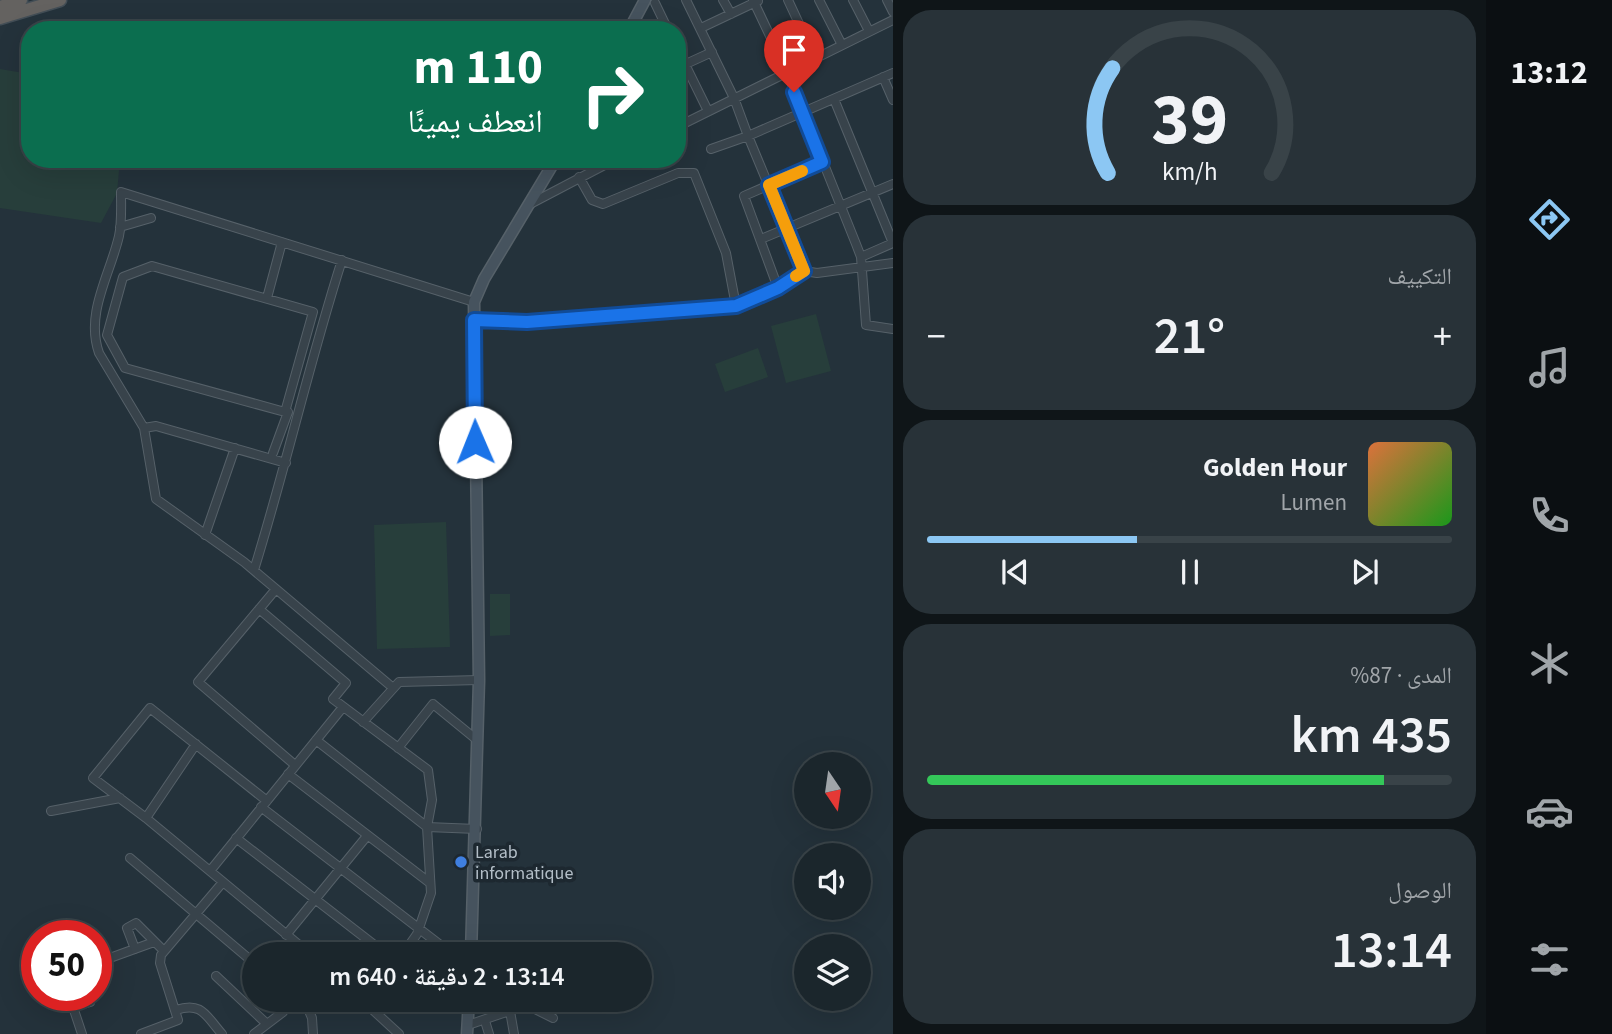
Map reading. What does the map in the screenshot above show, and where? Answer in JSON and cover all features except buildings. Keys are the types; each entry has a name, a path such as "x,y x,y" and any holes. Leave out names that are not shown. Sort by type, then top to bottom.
{"highway":[{"path":"0,8 21,0"},
{"path":"0,18 60,0"}],"main road":[{"path":"636,21 650,3"},
{"path":"472,942 477,829 479,680 474,302 484,279 551,168"},
{"path":"467,1030 468,1012"}],"street":[{"path":"686,0 734,98 804,271"},
{"path":"723,0 731,14"},
{"path":"788,0 815,58"},
{"path":"819,0 842,45"},
{"path":"853,0 869,31"},
{"path":"887,0 893,12"},
{"path":"701,28 756,1 841,206 860,261 866,325 893,328"},
{"path":"650,3 662,21"},
{"path":"686,121 893,20"},
{"path":"686,64 712,52"},
{"path":"711,149 748,136 893,73"},
{"path":"686,74 708,111"},
{"path":"883,77 893,100"},
{"path":"474,320 527,322 736,306 778,288 804,271 817,273 860,261 893,243 870,194 834,99"},
{"path":"778,288 744,195 822,162"},
{"path":"532,203 591,168"},
{"path":"579,177 592,200 603,204 678,173 694,173 726,253 736,306"},
{"path":"761,239 893,184"},
{"path":"392,687 254,570 156,499 144,428 95,341 100,292 120,227 121,192 474,302"},
{"path":"120,227 151,218"},
{"path":"267,298 282,242"},
{"path":"254,570 342,260"},
{"path":"860,261 893,263"},
{"path":"299,412 285,412 125,368 107,335 124,276 152,266 313,312 325,313"},
{"path":"273,453 313,312"},
{"path":"144,428 156,426 286,463"},
{"path":"205,535 235,448"},
{"path":"276,589 198,682 295,765"},
{"path":"260,609 346,683 333,699 428,771 432,800 427,827 432,862 431,893 419,929 411,942"},
{"path":"363,722 392,687 404,681 479,680"},
{"path":"398,748 433,704 477,740"},
{"path":"211,871 343,707"},
{"path":"295,942 146,818 93,778 150,708 341,868 436,942"},
{"path":"316,740 427,827 477,829"},
{"path":"146,818 196,744"},
{"path":"288,774 430,883"},
{"path":"51,811 120,798"},
{"path":"286,935 367,836"},
{"path":"236,838 370,942"},
{"path":"130,858 242,953"},
{"path":"141,1034 175,1023 179,1017 160,963 164,951 223,882"},
{"path":"135,949 127,928 135,923 164,951"},
{"path":"112,957 154,942"},
{"path":"216,976 267,1024"},
{"path":"176,1010 188,1006 199,1008 222,1034"},
{"path":"74,1011 82,1034"},
{"path":"254,1034 283,1012"},
{"path":"309,1012 313,1034"},
{"path":"375,1012 399,1034"},
{"path":"467,1030 508,1012"},
{"path":"510,1012 514,1034"},
{"path":"542,1012 553,1018"},
{"path":"485,1021 489,1034"}],"green space":[{"path":"0,69 21,72 21,168 119,168 117,193 101,223 0,208"},
{"path":"816,314 831,371 786,383 771,326"},
{"path":"758,348 768,377 725,392 715,364"},
{"path":"446,522 450,647 377,649 374,525"},
{"path":"490,594 510,594 510,635 490,636"}],"slow traffic":[{"path":"796,276 804,271 769,185 802,171"}],"place":[{"name":"Larab informatique","path":"461,862"}],"route":[{"path":"475,442 474,320 527,322 736,306 778,288 804,271 769,185 822,162 794,92"}]}
